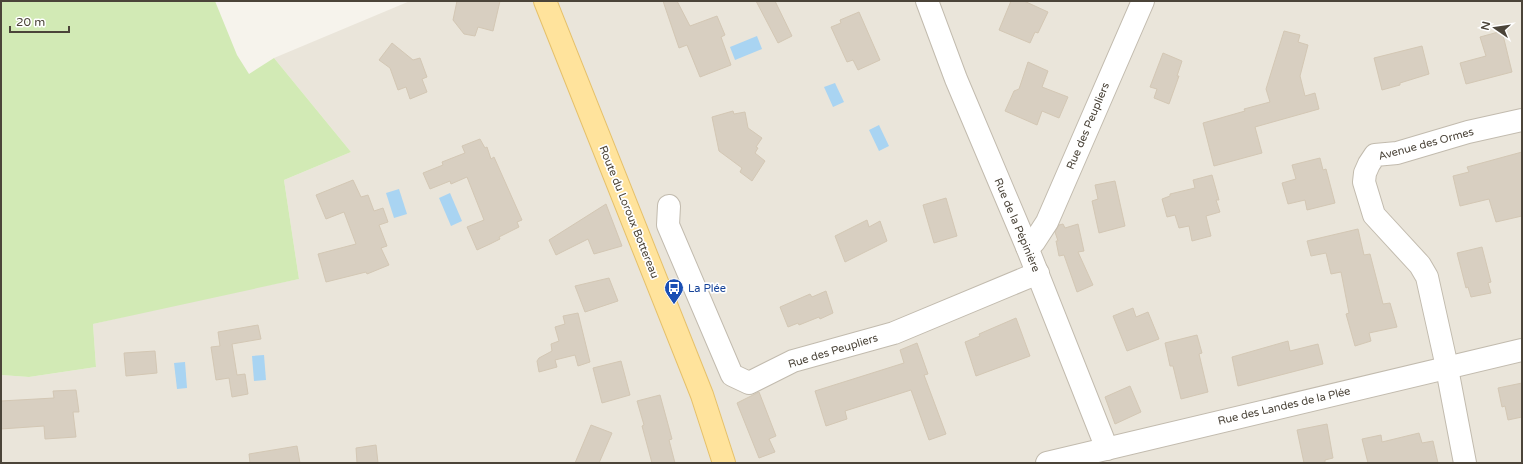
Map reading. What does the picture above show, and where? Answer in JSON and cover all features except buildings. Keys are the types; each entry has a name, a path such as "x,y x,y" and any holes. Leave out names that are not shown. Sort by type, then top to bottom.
{"main road":[{"name":"Route du Loroux Bottereau","path":"545,1 702,395 713,424 724,463"},
{"name":"Route du Loroux Bottereau","path":"713,424 735,463"}],"street":[{"name":"Rue de la Pépinière","path":"927,1 956,79 1038,273 1107,449"},
{"name":"Rue des Peupliers","path":"1027,247 1034,242 1047,222 1143,1"},
{"name":"Avenue des Ormes","path":"1464,463 1447,368 1424,271 1374,216 1364,182 1365,173 1369,164 1376,155 1397,153 1468,132 1522,120"},
{"name":"Rue des Peupliers","path":"669,206 668,225 732,374 748,383 793,361 894,333 1038,273"},
{"name":"Rue des Landes de la Plée","path":"1047,463 1522,350"}],"shaded area":[{"path":"410,1 1522,1 1522,463 1,463 1,375 29,377 96,367 93,324 208,297 299,279 284,180 351,152 274,58"}],"green space":[{"path":"1,1 215,1 237,55 249,74 274,58 351,152 284,180 299,279 93,324 96,367 29,377 1,375"}],"water":[{"path":"757,36 762,49 735,60 730,47"},
{"path":"835,83 844,102 833,107 824,87"},
{"path":"879,125 889,146 879,151 869,130"},
{"path":"399,189 407,214 394,218 386,193"},
{"path":"450,193 462,221 451,226 439,198"},
{"path":"264,355 266,380 254,381 252,356"},
{"path":"185,362 187,388 177,389 174,363"}],"place":[{"name":"La Plée","path":"674,305"}]}
